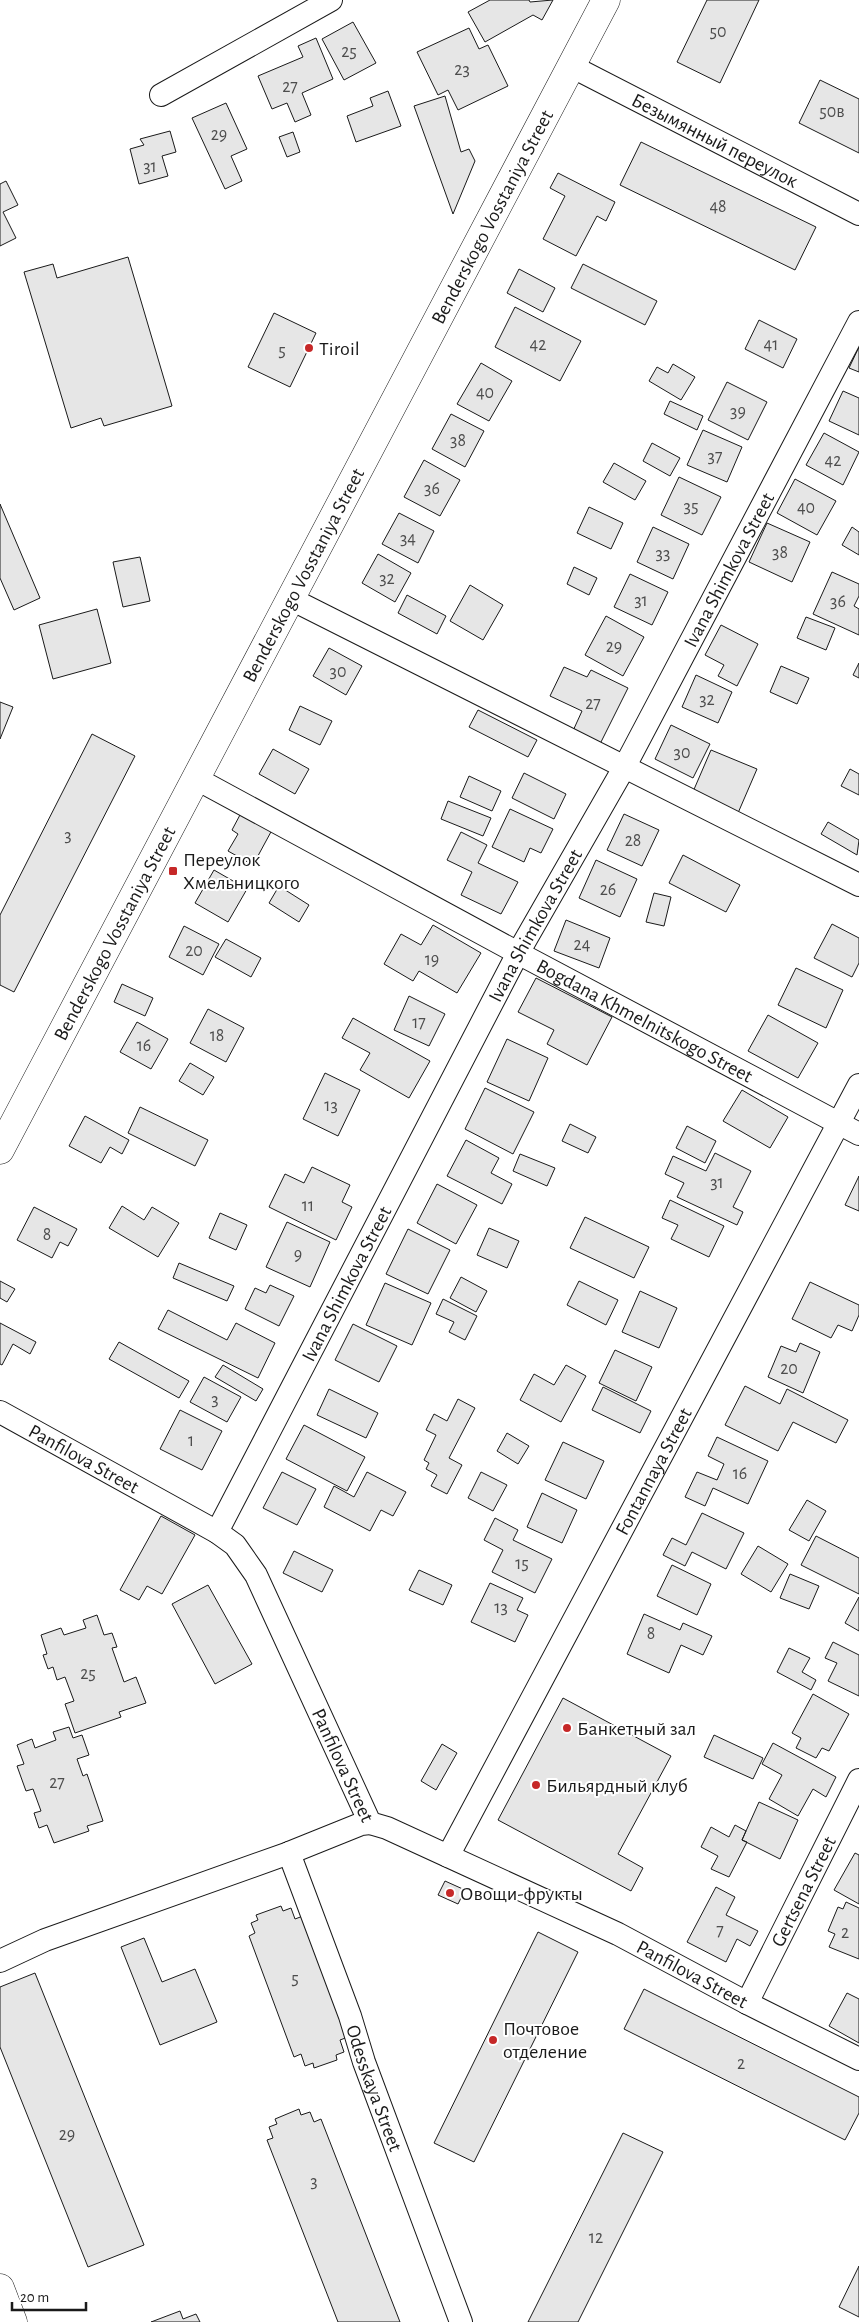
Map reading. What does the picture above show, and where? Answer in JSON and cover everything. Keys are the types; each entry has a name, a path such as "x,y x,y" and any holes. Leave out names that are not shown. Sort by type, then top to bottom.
{"main road":[{"name":"Benderskogo Vosstaniya Street","path":"0,1150 194,778 606,0"},
{"path":"0,2288 13,2322"}],"street":[{"path":"161,95 331,0"},
{"name":"Безымянный переулок","path":"571,66 859,214"},
{"name":"Ivana Shimkova Street","path":"217,1532 518,953 625,766 859,322"},
{"path":"290,599 859,885"},
{"name":"Bogdana Khmelnitskogo Street","path":"194,778 859,1134"},
{"name":"Fontannaya Street","path":"448,1856 859,1085"},
{"name":"Panfilova Street","path":"0,1412 217,1532 235,1545 256,1575 370,1822 618,1934 747,2003 859,2059"},
{"name":"Gertsena Street","path":"747,2003 859,1780"},
{"path":"0,1961 45,1940 370,1822"},
{"name":"Odesskaya Street","path":"289,1853 350,2016 364,2062 461,2322"}],"building":[{"path":"490,0 529,0 530,2 553,0 542,20 533,15 485,42 468,12"},
{"path":"707,0 759,0 720,83 677,62"},
{"path":"353,22 376,63 344,80 322,39"},
{"path":"469,28 479,49 488,45 508,86 458,110 448,90 438,95 417,52"},
{"path":"316,38 333,79 302,93 311,115 295,122 287,103 272,109 258,76 303,57 298,46"},
{"path":"820,80 859,99 859,153 799,123"},
{"path":"388,91 401,126 356,142 347,116 373,106 370,98"},
{"path":"445,96 461,152 469,149 475,161 453,214 414,106"},
{"path":"226,103 247,149 231,156 242,181 225,189 192,118"},
{"path":"170,131 176,152 162,156 168,176 139,184 130,149 144,145 140,139"},
{"path":"293,132 300,152 287,157 279,137"},
{"path":"641,142 816,227 795,270 620,185"},
{"path":"558,173 615,202 606,221 597,216 576,256 543,239 565,196 550,188"},
{"path":"6,181 18,205 3,212 16,238 0,246 0,184"},
{"path":"128,257 172,406 104,426 101,418 71,428 24,272 53,264 57,278"},
{"path":"583,264 657,301 645,325 571,288"},
{"path":"519,269 555,288 543,312 507,293"},
{"path":"515,307 581,341 560,381 495,347"},
{"path":"274,313 316,333 290,387 248,367"},
{"path":"759,320 797,339 783,368 745,349"},
{"path":"859,347 859,372 849,368"},
{"path":"481,363 512,381 489,421 457,404"},
{"path":"673,364 695,377 681,400 649,381 657,367 668,373"},
{"path":"727,382 767,402 748,440 708,420"},
{"path":"843,391 859,398 859,435 829,421"},
{"path":"670,401 703,416 697,430 664,414"},
{"path":"451,414 484,431 465,467 432,449"},
{"path":"703,430 742,447 727,482 687,465"},
{"path":"824,433 859,452 843,485 806,465"},
{"path":"652,443 680,458 670,476 643,461"},
{"path":"424,460 460,480 440,516 404,497"},
{"path":"614,463 646,481 635,500 603,482"},
{"path":"679,477 721,497 702,535 661,515"},
{"path":"795,479 836,501 817,535 777,513"},
{"path":"0,504 40,598 14,610 0,578"},
{"path":"589,507 623,523 611,549 577,533"},
{"path":"399,513 434,531 418,563 382,544"},
{"path":"767,523 810,542 792,582 749,562"},
{"path":"653,527 689,544 673,579 637,562"},
{"path":"852,527 859,532 859,555 842,545"},
{"path":"378,554 411,573 395,602 362,583"},
{"path":"140,557 150,601 123,607 113,562"},
{"path":"574,567 597,578 589,595 567,584"},
{"path":"832,572 859,584 859,596 854,606 859,609 859,635 813,614"},
{"path":"630,574 668,592 652,625 614,607"},
{"path":"470,585 503,605 483,640 450,621"},
{"path":"407,595 446,616 437,634 398,613"},
{"path":"97,609 111,663 53,679 39,625"},
{"path":"606,616 644,637 623,676 585,655"},
{"path":"806,617 835,628 826,650 797,638"},
{"path":"721,625 758,644 737,686 718,676 724,665 705,655"},
{"path":"329,648 362,666 346,695 313,676"},
{"path":"859,663 859,678 853,675"},
{"path":"781,666 809,678 797,704 770,692"},
{"path":"564,667 587,677 591,670 628,688 599,746 572,733 582,711 550,696"},
{"path":"696,675 732,692 718,723 682,707"},
{"path":"0,702 13,707 0,739"},
{"path":"300,706 332,721 320,745 289,730"},
{"path":"478,710 537,740 528,757 469,727"},
{"path":"671,725 710,744 693,778 655,759"},
{"path":"92,734 135,756 14,992 0,985 0,915"},
{"path":"273,749 309,769 295,794 259,774"},
{"path":"711,750 757,769 738,813 692,794"},
{"path":"850,769 859,774 859,795 841,786"},
{"path":"524,773 566,794 554,819 512,798"},
{"path":"469,776 501,791 492,811 460,797"},
{"path":"448,801 491,818 483,836 441,819"},
{"path":"510,809 553,829 541,853 530,848 524,862 492,847"},
{"path":"241,813 272,830 253,865 228,851 238,834 232,830"},
{"path":"624,814 659,830 642,866 607,850"},
{"path":"828,822 859,840 857,855 821,834"},
{"path":"461,832 487,845 478,863 518,882 501,914 461,895 472,872 447,860"},
{"path":"683,855 740,885 726,912 669,883"},
{"path":"596,860 637,879 620,917 579,898"},
{"path":"214,870 247,889 228,922 195,903"},
{"path":"279,886 309,905 299,922 269,903"},
{"path":"654,893 671,897 664,926 646,922"},
{"path":"566,920 610,938 599,968 554,951"},
{"path":"832,924 859,938 859,963 852,977 814,958"},
{"path":"433,925 481,953 457,993 419,971 413,981 384,964 401,934 421,945"},
{"path":"184,926 219,944 203,975 169,957"},
{"path":"226,939 261,958 251,977 215,957"},
{"path":"796,968 843,990 826,1028 778,1005"},
{"path":"536,978 612,1017 587,1065 547,1044 554,1030 518,1012"},
{"path":"122,984 153,998 145,1016 114,1002"},
{"path":"409,996 445,1014 429,1046 394,1030"},
{"path":"208,1009 244,1028 226,1062 190,1043"},
{"path":"768,1015 818,1043 798,1078 748,1051"},
{"path":"353,1018 430,1061 409,1098 360,1070 370,1053 342,1038"},
{"path":"137,1022 168,1039 151,1069 120,1052"},
{"path":"507,1039 548,1058 529,1101 487,1082"},
{"path":"190,1063 214,1077 203,1095 179,1081"},
{"path":"325,1073 360,1090 338,1136 303,1119"},
{"path":"485,1088 534,1112 513,1154 465,1129"},
{"path":"742,1090 788,1117 770,1148 723,1121"},
{"path":"140,1107 208,1140 195,1166 128,1133"},
{"path":"85,1116 129,1140 122,1154 110,1147 101,1163 69,1146"},
{"path":"570,1124 596,1137 588,1153 562,1141"},
{"path":"687,1126 716,1141 705,1163 676,1148"},
{"path":"466,1140 499,1158 491,1173 512,1184 502,1204 447,1176"},
{"path":"715,1153 751,1171 733,1207 743,1212 737,1225 677,1197 684,1183 665,1174 673,1156 706,1171"},
{"path":"520,1154 555,1168 547,1186 513,1171"},
{"path":"312,1167 350,1185 342,1202 352,1207 336,1240 269,1207 285,1174 304,1183"},
{"path":"859,1176 859,1211 845,1205"},
{"path":"437,1184 477,1205 456,1244 417,1223"},
{"path":"670,1200 724,1226 709,1257 671,1239 678,1225 662,1218"},
{"path":"122,1206 144,1220 152,1207 179,1223 158,1257 109,1228"},
{"path":"34,1207 77,1229 68,1246 60,1242 52,1258 17,1240"},
{"path":"220,1213 247,1225 236,1250 209,1238"},
{"path":"585,1217 649,1247 634,1278 570,1248"},
{"path":"287,1222 330,1242 310,1287 266,1267"},
{"path":"489,1228 519,1241 507,1268 477,1255"},
{"path":"408,1229 450,1250 428,1294 386,1274"},
{"path":"179,1263 234,1286 227,1301 173,1278"},
{"path":"461,1277 487,1291 476,1312 450,1298"},
{"path":"0,1281 15,1289 7,1302 0,1298"},
{"path":"579,1281 618,1300 606,1325 567,1305"},
{"path":"810,1282 859,1305 859,1315 852,1331 838,1325 831,1338 792,1319"},
{"path":"385,1283 431,1303 412,1345 366,1325"},
{"path":"270,1285 294,1296 279,1326 245,1309 255,1288 266,1293"},
{"path":"640,1291 677,1308 659,1348 622,1332"},
{"path":"443,1299 477,1316 465,1340 449,1332 454,1322 436,1314"},
{"path":"168,1310 227,1340 236,1323 275,1343 258,1378 158,1329"},
{"path":"0,1323 36,1342 30,1354 13,1344 2,1365 0,1364"},
{"path":"353,1324 397,1346 379,1382 335,1360"},
{"path":"119,1342 189,1381 179,1398 109,1359"},
{"path":"800,1343 820,1352 803,1393 768,1377 781,1346 796,1352"},
{"path":"615,1350 652,1367 636,1401 599,1383"},
{"path":"223,1365 263,1389 256,1401 215,1377"},
{"path":"566,1365 586,1376 561,1422 520,1400 534,1374 554,1385"},
{"path":"204,1377 241,1397 227,1422 190,1402"},
{"path":"745,1386 780,1404 787,1389 848,1420 836,1443 793,1422 778,1451 725,1425"},
{"path":"603,1387 651,1411 640,1433 592,1410"},
{"path":"329,1389 378,1413 366,1438 317,1415"},
{"path":"458,1399 475,1408 449,1458 462,1465 447,1494 431,1486 437,1475 426,1469 429,1463 424,1460 436,1435 426,1430 434,1414 447,1421"},
{"path":"180,1410 222,1431 202,1470 160,1449"},
{"path":"304,1425 365,1457 347,1491 286,1459"},
{"path":"507,1433 529,1446 518,1464 497,1451"},
{"path":"717,1437 768,1461 748,1504 713,1488 705,1506 685,1497 697,1472 717,1480 724,1464 708,1456"},
{"path":"563,1442 604,1461 586,1499 545,1480"},
{"path":"282,1472 316,1489 297,1525 263,1508"},
{"path":"367,1472 406,1492 393,1516 381,1510 370,1531 324,1507 334,1486 354,1497"},
{"path":"481,1472 507,1485 493,1511 468,1498"},
{"path":"542,1493 577,1510 562,1543 527,1527"},
{"path":"807,1500 826,1511 809,1541 789,1530"},
{"path":"702,1513 744,1533 726,1569 692,1552 685,1566 663,1555 672,1538 686,1545"},
{"path":"161,1516 195,1535 162,1594 147,1586 139,1600 120,1590"},
{"path":"495,1518 518,1530 513,1540 552,1559 535,1593 492,1572 503,1550 484,1540"},
{"path":"816,1536 859,1558 859,1594 801,1565"},
{"path":"758,1546 788,1564 771,1592 741,1574"},
{"path":"294,1551 333,1570 322,1592 283,1573"},
{"path":"672,1565 711,1584 697,1615 657,1596"},
{"path":"419,1570 452,1585 443,1605 409,1590"},
{"path":"790,1574 819,1586 809,1609 780,1598"},
{"path":"490,1583 523,1598 517,1610 528,1615 515,1642 471,1622"},
{"path":"208,1585 252,1664 215,1684 172,1604"},
{"path":"859,1597 859,1631 845,1623"},
{"path":"644,1614 680,1630 683,1623 712,1636 703,1655 681,1645 669,1673 627,1654"},
{"path":"97,1615 104,1635 112,1633 117,1647 112,1648 124,1682 136,1677 146,1703 119,1712 121,1717 75,1733 65,1704 74,1701 65,1677 57,1680 53,1667 48,1669 43,1655 47,1654 41,1635 61,1628 64,1635 86,1628 83,1620"},
{"path":"833,1642 859,1655 859,1696 828,1681 837,1663 825,1658"},
{"path":"789,1648 810,1658 802,1672 816,1680 811,1690 777,1672"},
{"path":"813,1694 849,1714 829,1751 822,1748 816,1758 796,1748 801,1738 792,1733"},
{"path":"563,1698 671,1756 618,1854 643,1868 631,1891 498,1820"},
{"path":"69,1727 73,1738 82,1735 89,1755 77,1759 83,1776 87,1774 103,1821 87,1826 89,1831 54,1843 47,1825 39,1828 34,1813 41,1811 33,1789 26,1791 17,1766 24,1764 17,1745 32,1739 35,1748 56,1740 53,1732"},
{"path":"714,1735 763,1758 753,1779 704,1757"},
{"path":"773,1743 836,1777 826,1797 813,1789 798,1816 769,1799 782,1775 762,1764"},
{"path":"442,1744 457,1753 436,1790 421,1781"},
{"path":"759,1802 798,1820 780,1859 742,1840"},
{"path":"735,1825 746,1831 742,1840 747,1842 729,1877 711,1869 718,1856 701,1847 711,1827 729,1837"},
{"path":"855,1853 859,1855 859,1904 834,1890"},
{"path":"445,1881 465,1890 458,1904 438,1895"},
{"path":"716,1887 735,1897 726,1915 758,1931 750,1946 737,1939 726,1962 687,1942"},
{"path":"846,1902 859,1908 859,1959 829,1947 835,1934 828,1931 838,1907 843,1909"},
{"path":"281,1906 283,1911 291,1908 295,1919 303,1916 348,2037 340,2040 344,2052 336,2055 337,2060 314,2068 313,2063 305,2066 301,2054 294,2057 249,1936 255,1933 251,1923 258,1920 256,1915"},
{"path":"538,1932 578,1952 474,2162 434,2143"},
{"path":"144,1938 162,1982 195,1969 217,2022 160,2045 121,1947"},
{"path":"35,1973 144,2245 88,2267 0,2047 0,1987"},
{"path":"644,1989 859,2097 859,2113 845,2140 624,2029"},
{"path":"847,1993 859,1999 859,2043 829,2026"},
{"path":"299,2109 301,2115 310,2112 314,2122 321,2119 400,2322 338,2322 267,2140 273,2138 269,2127 277,2124 275,2119"},
{"path":"623,2133 663,2152 578,2322 528,2322"},
{"path":"859,2266 859,2317 839,2307"},
{"path":"180,2311 183,2319 196,2314 200,2322 151,2322"}],"place":[{"name":"Tiroil","path":"309,348"},
{"name":"Переулок Хмельницкого","path":"173,871"},
{"name":"Банкетный зал","path":"567,1728"},
{"name":"Бильярдный клуб","path":"536,1785"},
{"name":"Овощи-фрукты","path":"450,1893"},
{"name":"Почтовое отделение","path":"493,2040"}]}
